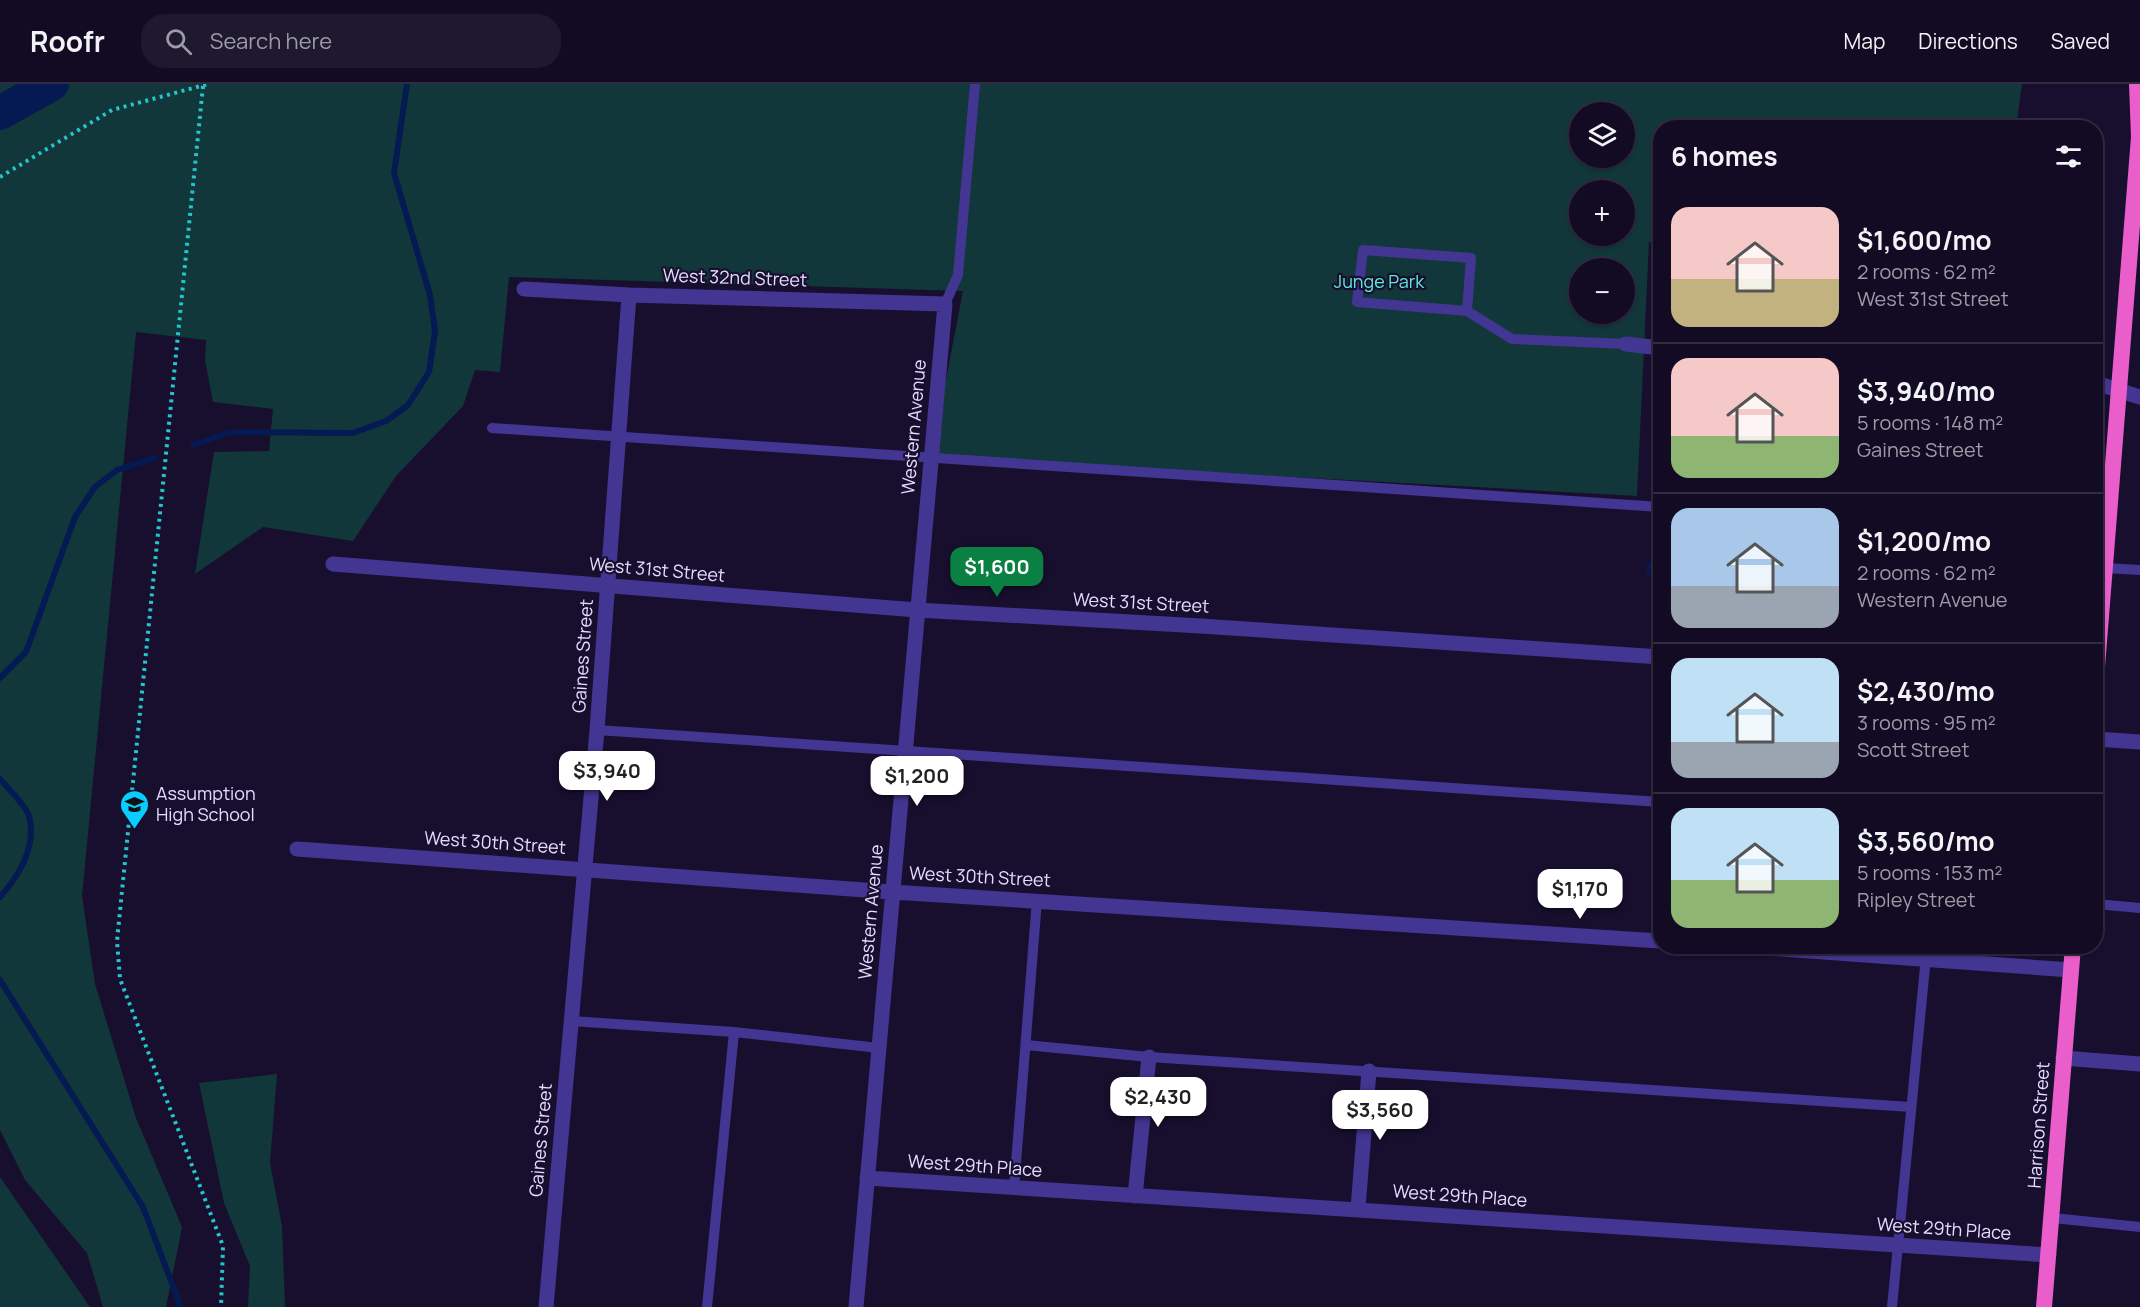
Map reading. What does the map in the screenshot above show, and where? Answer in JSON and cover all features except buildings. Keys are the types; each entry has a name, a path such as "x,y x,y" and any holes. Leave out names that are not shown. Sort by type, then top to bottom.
{"highway":[{"path":"2103,582 2139,138 2137,84"},
{"name":"Harrison Street","path":"2044,1307 2053,1218 2072,954"}],"street":[{"name":"West 32nd Street","path":"524,289 629,295 945,304"},
{"name":"Gaines Street","path":"546,1307 597,730 629,295"},
{"name":"Western Avenue","path":"856,1307 945,304"},
{"path":"1626,344 1653,347"},
{"path":"2103,385 2140,397"},
{"name":"West 31st Street","path":"333,564 918,610 1201,626 1653,657"},
{"path":"2103,739 2140,742"},
{"name":"West 30th Street","path":"297,849 892,892 1653,941"},
{"path":"1935,954 2071,970"},
{"path":"1135,1196 1149,1057"},
{"path":"2063,1058 2140,1064"},
{"path":"1358,1208 1369,1071"},
{"name":"West 29th Place","path":"867,1178 1358,1208 2049,1255"}],"lane":[{"path":"945,304 958,275 975,84"},
{"path":"1467,311 1471,258 1362,250 1358,302 1467,311 1512,339 1626,344"},
{"path":"492,428 1653,507"},
{"path":"2104,568 2140,570"},
{"path":"597,730 1653,802"},
{"path":"1014,1188 1037,900"},
{"path":"2103,904 2140,908"},
{"path":"1892,1307 1926,954"},
{"path":"571,1020 734,1032 879,1048"},
{"path":"707,1307 734,1032"},
{"path":"1026,1045 1149,1057 1911,1107"},
{"path":"2053,1218 2140,1227"}],"path":[{"path":"0,177 112,110 205,85 117,940 120,979 223,1246 221,1307"}],"green space":[{"name":"Junge Park","path":"0,84 2022,84 2017,120 1653,120 1653,242 1649,242 1637,496 931,457 963,291 509,277 500,372 475,370 463,406 396,476 353,541 263,527 195,574 214,452 269,451 273,409 213,402 205,360 206,340 136,332 82,896 95,984 136,1118 182,1227 166,1307 103,1307 87,1253 25,1180 0,1130"},
{"path":"277,1074 270,1163 282,1226 285,1307 248,1307 250,1266 224,1203 199,1083"},
{"path":"0,1177 90,1307 0,1307"}],"shaded area":[{"path":"1653,557 1653,574 1648,575 1646,568"}],"waterway":[{"path":"0,113 52,84"},
{"path":"193,445 231,432 353,433 386,421 408,405 429,372 435,331 430,295 394,173 407,84"},
{"path":"0,678 26,652 75,517 95,487 117,470 155,458"},
{"path":"0,779 25,808 31,827 31,838 25,860 14,880 0,897"},
{"path":"0,980 143,1207 181,1307"}],"place":[{"name":"Assumption High School","path":"135,830"}]}
